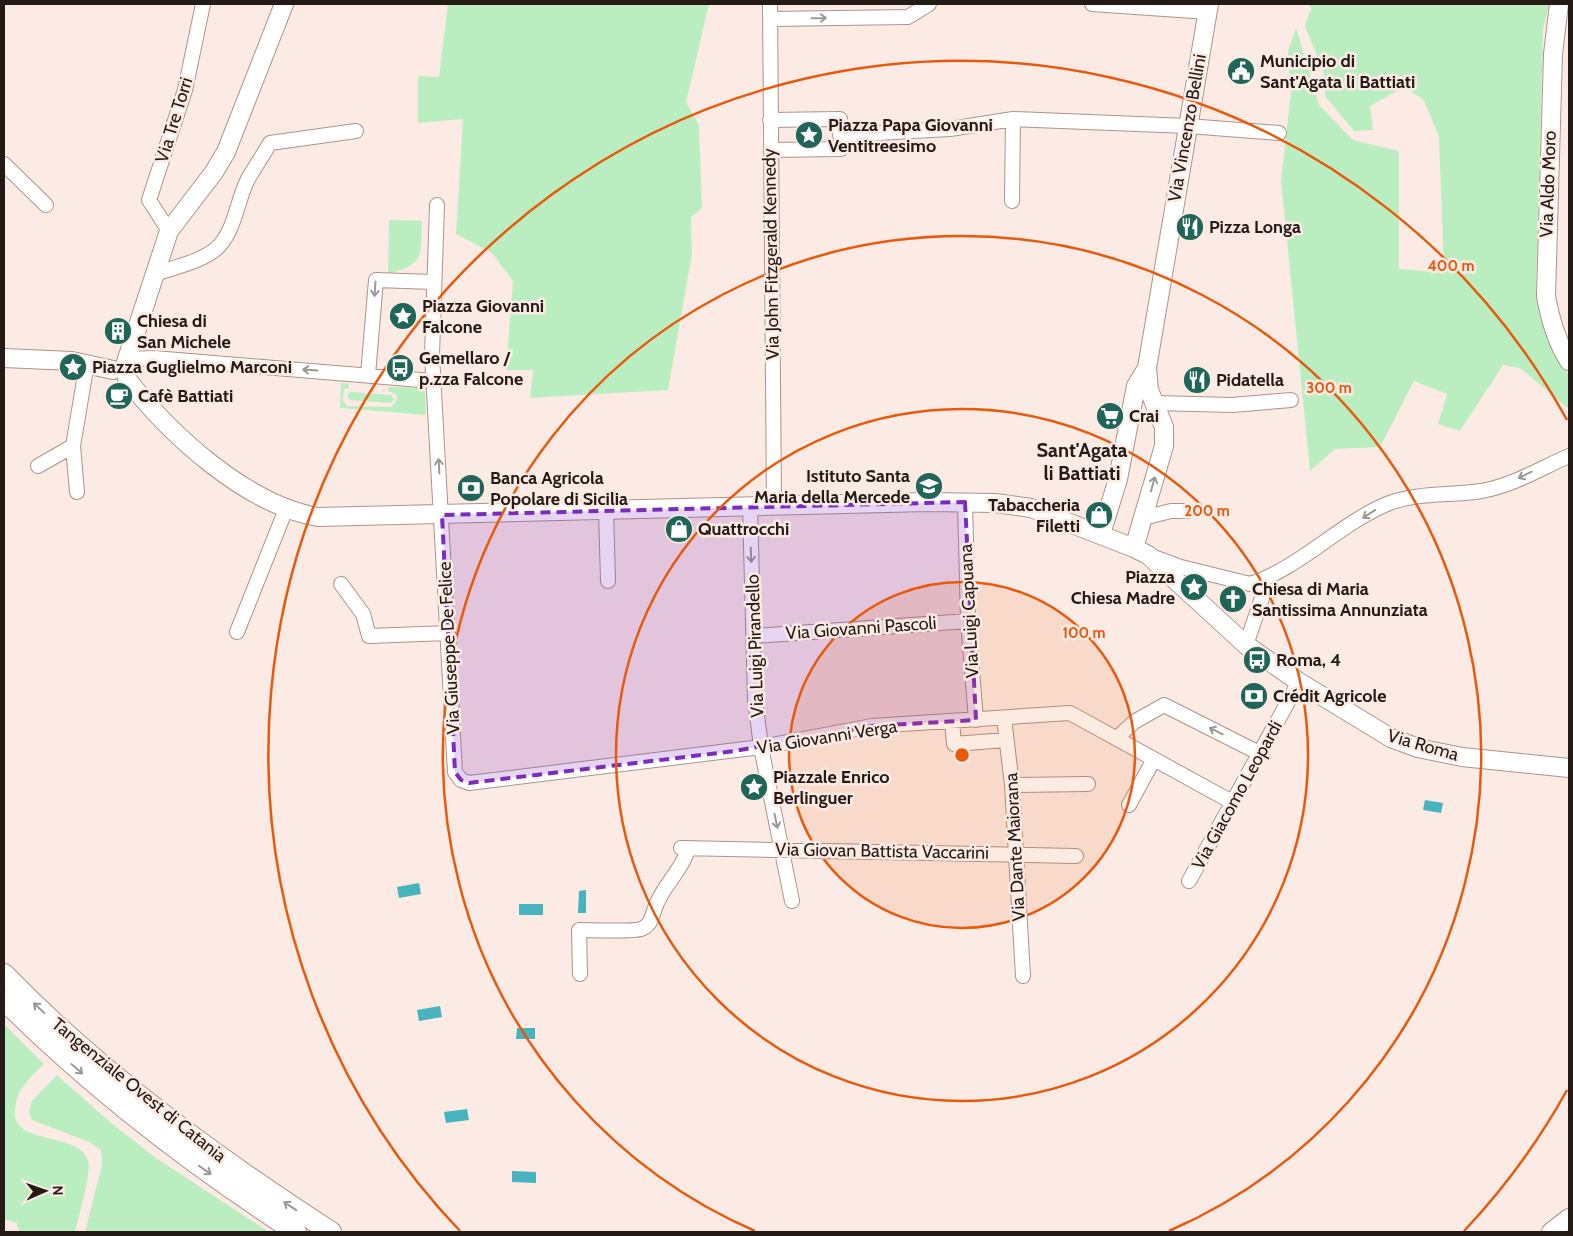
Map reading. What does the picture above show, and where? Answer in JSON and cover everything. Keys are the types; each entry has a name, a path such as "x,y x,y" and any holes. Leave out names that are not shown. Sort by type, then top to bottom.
{"highway":[{"name":"Tangenziale Ovest di Catania","path":"4,974 91,1056 182,1130 265,1190 330,1232"},
{"name":"Tangenziale Ovest di Catania","path":"4,1000 76,1069 169,1144 296,1232"}],"main road":[{"path":"4,358 54,360 123,368 169,231 214,172 226,152 284,4"},
{"name":"Via Aldo Moro","path":"1560,4 1552,54 1546,296 1549,316 1557,339 1569,361"},
{"name":"Via Vincenzo Bellini","path":"1146,368 1208,8"},
{"name":"Via Roma","path":"123,368 139,395 200,454 252,492 286,509 318,517 965,502 1030,508 1141,551 1246,645 1299,682 1370,727 1391,738 1418,748 1462,757 1569,768"},
{"path":"1101,534 1118,479 1134,395 1146,368"},
{"path":"1141,551 1143,518 1164,446 1164,427 1149,390 1146,368"},
{"path":"1134,395 1154,400"},
{"path":"1551,1232 1569,1218"}],"street":[{"name":"Via Tre Torri","path":"169,231 149,200 185,90 203,4"},
{"name":"Via John Fitzgerald Kennedy","path":"770,4 774,505"},
{"path":"770,19 908,18 928,4"},
{"path":"1092,4 1208,8"},
{"path":"1012,201 1013,118"},
{"path":"845,134 950,129 1013,118 1188,126 1279,133"},
{"path":"770,120 840,119 845,134 841,149 771,150"},
{"path":"155,274 195,260 215,250 231,224 248,180 270,142 356,131"},
{"path":"4,164 46,205"},
{"name":"Via Giuseppe De Felice","path":"437,205 433,282 433,381 455,772 461,780"},
{"path":"363,374 376,280 433,282"},
{"path":"123,368 154,358 433,381"},
{"path":"77,492 73,446 87,363"},
{"path":"1154,400 1232,405 1291,400"},
{"path":"38,466 73,446"},
{"path":"1254,582 1312,550 1376,509 1390,503 1482,490 1508,484 1569,456"},
{"name":"Via Luigi Capuana","path":"965,502 968,621 976,720"},
{"name":"Via Luigi Pirandello","path":"750,506 755,699 761,747 792,901"},
{"path":"237,632 286,509"},
{"path":"606,510 608,581"},
{"path":"1143,518 1171,511 1188,511"},
{"path":"1141,551 1181,567 1254,582 1264,592 1246,645"},
{"path":"341,584 363,614 369,636 448,633"},
{"name":"Via Giovanni Pascoli","path":"754,636 968,621"},
{"name":"Via Giacomo Leopardi","path":"1189,881 1299,682"},
{"path":"1117,738 1134,722 1164,705 1259,753"},
{"name":"Via Giovanni Verga","path":"461,780 469,783 761,747 872,726 1070,713 1232,802"},
{"name":"Via Dante Maiorana","path":"1004,718 1012,784 1023,976"},
{"path":"952,721 954,744 1006,740"},
{"path":"1129,805 1154,759"},
{"path":"1012,784 1088,784"},
{"name":"Via Giovan Battista Vaccarini","path":"580,974 580,930 641,930 651,921 656,906 670,879 686,858 684,848 1076,856"}],"highlighted area":[{"path":"965,502 976,720 872,726 735,751 469,783 461,780 455,772 442,515"}],"green space":[{"path":"448,4 709,4 686,102 699,125 702,208 691,217 692,254 668,390 530,398 533,370 506,370 513,281 492,253 456,234 463,119 418,123 418,76 439,77"},
{"path":"1310,4 1549,4 1543,30 1536,287 1540,316 1553,349 1569,375 1569,409 1520,368 1503,365 1460,431 1438,424 1447,394 1414,381 1380,447 1335,449 1310,471 1281,181 1291,93 1288,51 1296,28 1319,105 1353,140 1399,151 1399,269 1444,273 1439,137 1424,100 1404,87 1370,106 1373,130 1354,131 1325,96 1324,74 1305,26 1311,9"},
{"path":"389,220 422,221 420,251 415,262 388,274"},
{"path":"341,383 349,384 349,388 344,389 343,400 347,406 389,407 393,406 397,399 396,394 388,391 388,387 421,388 425,392 426,415 340,408"},
{"path":"350,392 391,395 394,400 391,403 350,400 347,395"},
{"path":"4,1024 44,1064 28,1080 18,1096 15,1111 17,1122 24,1129 35,1134 73,1145 82,1152 88,1161 88,1175 75,1232 19,1232 17,1223 4,1219"},
{"path":"57,1075 111,1123 156,1158 269,1232 85,1232 102,1165 101,1150 89,1142 32,1120 29,1112 32,1101"}],"water":[{"path":"1425,800 1443,803 1441,813 1423,810"},
{"path":"419,883 421,894 399,898 397,887"},
{"path":"586,890 586,913 578,913 579,891"},
{"path":"519,904 543,904 543,915 519,915"},
{"path":"440,1006 442,1017 419,1021 417,1010"},
{"path":"517,1028 535,1028 535,1039 516,1039"},
{"path":"467,1109 469,1120 446,1123 444,1112"},
{"path":"512,1171 536,1172 536,1183 512,1182"}],"place":[{"name":"Municipio di Sant'Agata li Battiati","path":"1241,71"},
{"name":"Piazza Papa Giovanni Ventitreesimo","path":"809,135"},
{"name":"Pizza Longa","path":"1190,227"},
{"name":"Piazza Giovanni Falcone","path":"403,316"},
{"name":"Chiesa di San Michele","path":"118,331"},
{"name":"Piazza Guglielmo Marconi","path":"73,367"},
{"name":"Gemellaro / p.zza Falcone","path":"400,368"},
{"name":"Pidatella","path":"1197,380"},
{"name":"Cafè Battiati","path":"119,396"},
{"name":"Crai","path":"1110,416"},
{"name":"Istituto Santa Maria della Mercede","path":"929,486"},
{"name":"Banca Agricola Popolare di Sicilia","path":"471,488"},
{"name":"Tabaccheria Filetti","path":"1099,515"},
{"name":"Quattrocchi","path":"679,529"},
{"name":"Piazza Chiesa Madre","path":"1194,587"},
{"name":"Chiesa di Maria Santissima Annunziata","path":"1233,599"},
{"name":"Roma, 4","path":"1257,660"},
{"name":"Crédit Agricole","path":"1254,696"},
{"name":"Piazzale Enrico Berlinguer","path":"754,787"}],"district":[{"name":"Sant'Agata li Battiati","path":"1082,462"}]}
